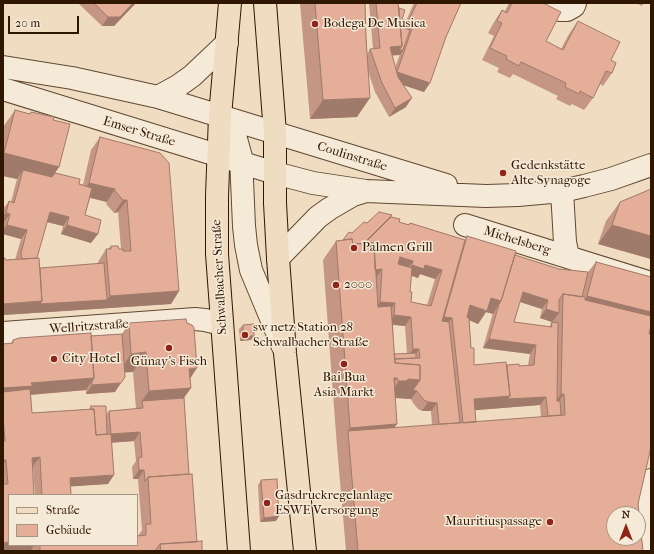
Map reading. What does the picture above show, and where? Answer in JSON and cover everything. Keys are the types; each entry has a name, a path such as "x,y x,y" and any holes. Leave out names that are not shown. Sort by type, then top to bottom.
{"main road":[{"name":"Schwalbacher Straße","path":"230,3 220,116 217,196 217,254 240,551"},
{"path":"265,3 275,133 278,258 301,547"}],"street":[{"path":"544,3 560,10 567,10 574,6 575,3"},
{"path":"158,97 192,76 227,43"},
{"path":"3,67 72,78 158,97 220,116 236,139 242,163 243,212 248,258 254,280 285,353"},
{"name":"Emser Straße","path":"3,89 275,173"},
{"name":"Coulinstraße","path":"220,116 408,175 486,196"},
{"name":"Coulinstraße","path":"275,173 313,183 366,191 486,196 562,191 612,179 651,165"},
{"path":"278,258 318,217 353,195 366,191"},
{"name":"Michelsberg","path":"562,191 565,242 568,256"},
{"name":"Michelsberg","path":"466,225 651,283"},
{"name":"Wellritzstraße","path":"3,333 195,319 222,324"},
{"path":"642,551 641,525 644,504 651,480"}],"building":[{"path":"94,3 133,3 120,17 108,17"},
{"path":"315,3 365,3 370,98 323,100"},
{"path":"376,3 398,3 402,46 390,47 398,77 412,98 395,108 382,83 370,49 380,48"},
{"path":"417,3 461,3 446,37 430,83 397,72 413,26 407,24"},
{"path":"512,3 543,3 561,12 546,41 563,50 578,21 620,42 611,60 616,63 612,73 606,71 593,98 580,91 579,94 565,87 566,83 521,62 519,66 506,59 507,56 490,48 502,23 497,21 502,10 507,13"},
{"path":"399,8 405,10 402,19 407,21 404,28 410,30 403,50 399,50 402,46"},
{"path":"15,110 30,114 31,112 54,117 53,120 70,124 59,167 4,153"},
{"path":"100,137 160,153 169,163 179,291 110,296 106,249 111,249 111,246 118,246 119,249 123,249 123,251 131,251 127,200 123,200 115,189 89,183"},
{"path":"23,170 52,177 55,173 80,179 79,184 92,188 85,215 101,220 98,234 67,225 69,217 50,212 37,258 22,259 21,253 27,230 7,225 10,214 6,213 9,201 14,203"},
{"path":"651,189 651,236 612,225 620,202"},
{"path":"379,212 392,215 367,240 368,243 353,244 352,239 343,240 349,232 352,233 364,222 367,223"},
{"path":"391,217 400,219 399,222 409,225 410,223 465,240 442,321 449,322 460,423 439,424 437,403 424,400 417,391 413,390 420,380 420,365 395,363 395,359 420,358 419,349 413,349 411,317 394,315 395,303 380,302 382,269 375,270 374,243 368,243 367,241","holes":["400,257 413,261 412,265 424,269 425,265 442,270 431,306 411,302 412,292 410,292 412,268 398,264"]},
{"path":"467,236 516,251 501,301 491,298 487,311 470,305 467,317 469,319 471,348 474,348 474,365 506,362 510,396 474,399 476,422 463,423 452,318 444,317"},
{"path":"352,239 353,244 374,243 378,307 391,306 395,363 420,365 420,380 409,379 406,381 399,381 397,378 394,378 397,424 350,428 336,241"},
{"path":"515,255 559,269 588,272 582,297 563,294 559,300 559,313 546,309 548,300 523,292 514,322 552,327 551,323 558,322 557,401 560,401 561,415 548,416 546,397 507,399 510,396 507,365 534,365 536,345 489,339"},
{"path":"3,258 5,258 5,260 39,258 42,301 3,304"},
{"path":"596,262 651,277 651,312 587,296"},
{"path":"104,263 107,300 40,304 42,301 40,268"},
{"path":"563,294 585,297 585,300 651,316 649,334 651,334 651,447 638,506 606,506 606,546 642,546 643,551 358,551 348,431 565,415 564,394 561,394"},
{"path":"186,319 187,323 192,325 194,328 197,368 189,369 191,388 149,391 146,352 131,354 129,323"},
{"path":"254,324 254,336 243,336 243,325"},
{"path":"91,333 94,378 31,383 33,386 3,388 3,344 13,343 13,340 19,338"},
{"path":"122,334 125,377 121,383 92,385 94,378 91,336"},
{"path":"416,353 416,358 395,359 394,354"},
{"path":"30,389 32,413 94,409 96,435 111,434 114,475 70,478 71,494 42,494 40,457 32,458 34,494 8,494 8,542 3,543 3,484 8,484 6,460 3,460 3,441 5,441 3,392"},
{"path":"184,398 189,474 148,477 145,481 144,470 139,470 138,458 142,457 140,432 111,434 109,411 143,408 142,401"},
{"path":"91,406 106,406 107,434 96,435 94,409 91,409"},
{"path":"192,474 197,542 160,544 155,551 40,551 40,546 138,546 138,536 146,535 146,524 151,524 148,477"},
{"name":"Gasdruckregelanlage ESWE Versorgung","path":"277,479 279,516 264,518 261,480"},
{"path":"202,541 202,551 161,551 160,544"}],"place":[{"name":"Bodega De Musica","path":"315,24"},
{"name":"Gedenkstätte Alte Synagoge","path":"503,173"},
{"name":"Palmen Grill","path":"354,248"},
{"name":"2000","path":"336,285"},
{"name":"sw netz Station 28 Schwalbacher Straße","path":"245,335"},
{"name":"Günay's Fisch","path":"169,348"},
{"name":"City Hotel","path":"54,359"},
{"name":"Bai Bua Asia Markt","path":"344,364"},
{"name":"Gasdruckregelanlage ESWE Versorgung","path":"267,503"},
{"name":"Mauritiuspassage","path":"550,522"}]}
